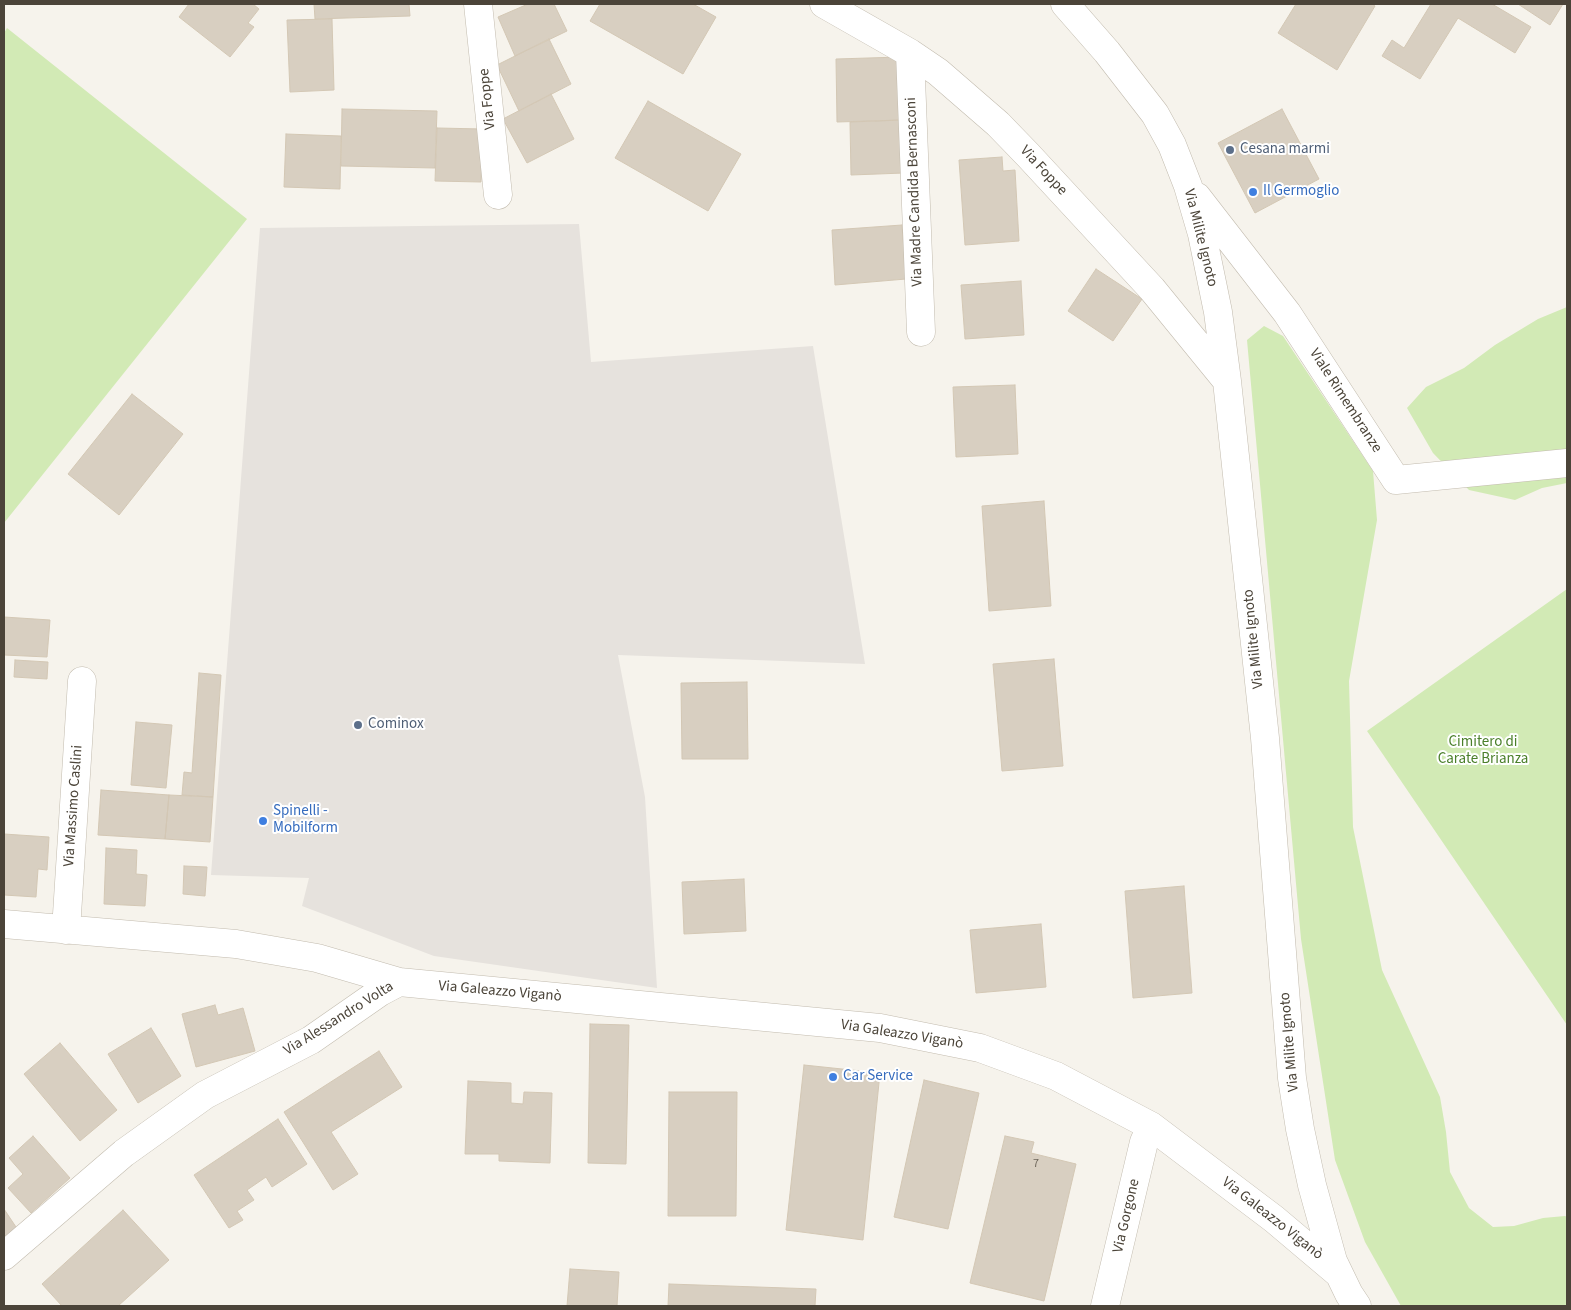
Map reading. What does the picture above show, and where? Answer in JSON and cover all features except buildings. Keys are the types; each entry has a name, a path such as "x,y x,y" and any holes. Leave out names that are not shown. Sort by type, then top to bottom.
{"street":[{"name":"Via Foppe","path":"478,4 498,195"},
{"name":"Via Foppe","path":"824,4 910,53 938,72 985,113 1028,155 1152,288 1227,381"},
{"name":"Via Milite Ignoto","path":"1066,4 1135,86 1155,114 1172,145 1188,186 1209,268 1227,381 1265,738 1292,1078 1300,1129 1312,1184 1333,1261 1357,1306"},
{"name":"Via Madre Candida Bernasconi","path":"910,53 921,332"},
{"name":"Viale Rimembranze","path":"1188,186 1287,313 1396,480 1567,463"},
{"name":"Via Massimo Caslini","path":"66,930 82,681"},
{"name":"Via Alessandro Volta","path":"4,924 236,944 317,958 399,982"},
{"name":"Via Galeazzo Viganò","path":"399,982 880,1028 980,1048 1056,1076 1151,1126 1274,1219 1339,1274"},
{"name":"Via Alessandro Volta","path":"4,1256 124,1153 205,1095 311,1040 380,992 399,982"},
{"name":"Via Gorgone","path":"1105,1306 1144,1142 1151,1126"}],"shaded area":[{"path":"579,224 591,362 813,346 865,664 618,655 645,797 657,988 434,956 302,906 309,878 211,875 260,228"}],"green space":[{"path":"7,28 247,219 4,523 4,33"},
{"path":"1567,307 1567,483 1542,488 1515,500 1469,490 1433,453 1407,408 1426,387 1464,368 1495,345 1538,319"},
{"path":"1264,326 1283,336 1373,471 1377,520 1349,681 1353,827 1382,970 1440,1097 1450,1172 1469,1208 1493,1227 1514,1226 1543,1218 1567,1217 1567,1306 1401,1306 1365,1242 1335,1160 1301,939 1247,340"},
{"name":"Cimitero di Carate Brianza","path":"1567,589 1567,1025 1367,731"}],"place":[{"name":"Cesana marmi","path":"1230,150"},
{"name":"Il Germoglio","path":"1253,192"},
{"name":"Cominox","path":"358,725"},
{"name":"Spinelli - Mobilform","path":"263,821"},
{"name":"Car Service","path":"833,1077"}]}
